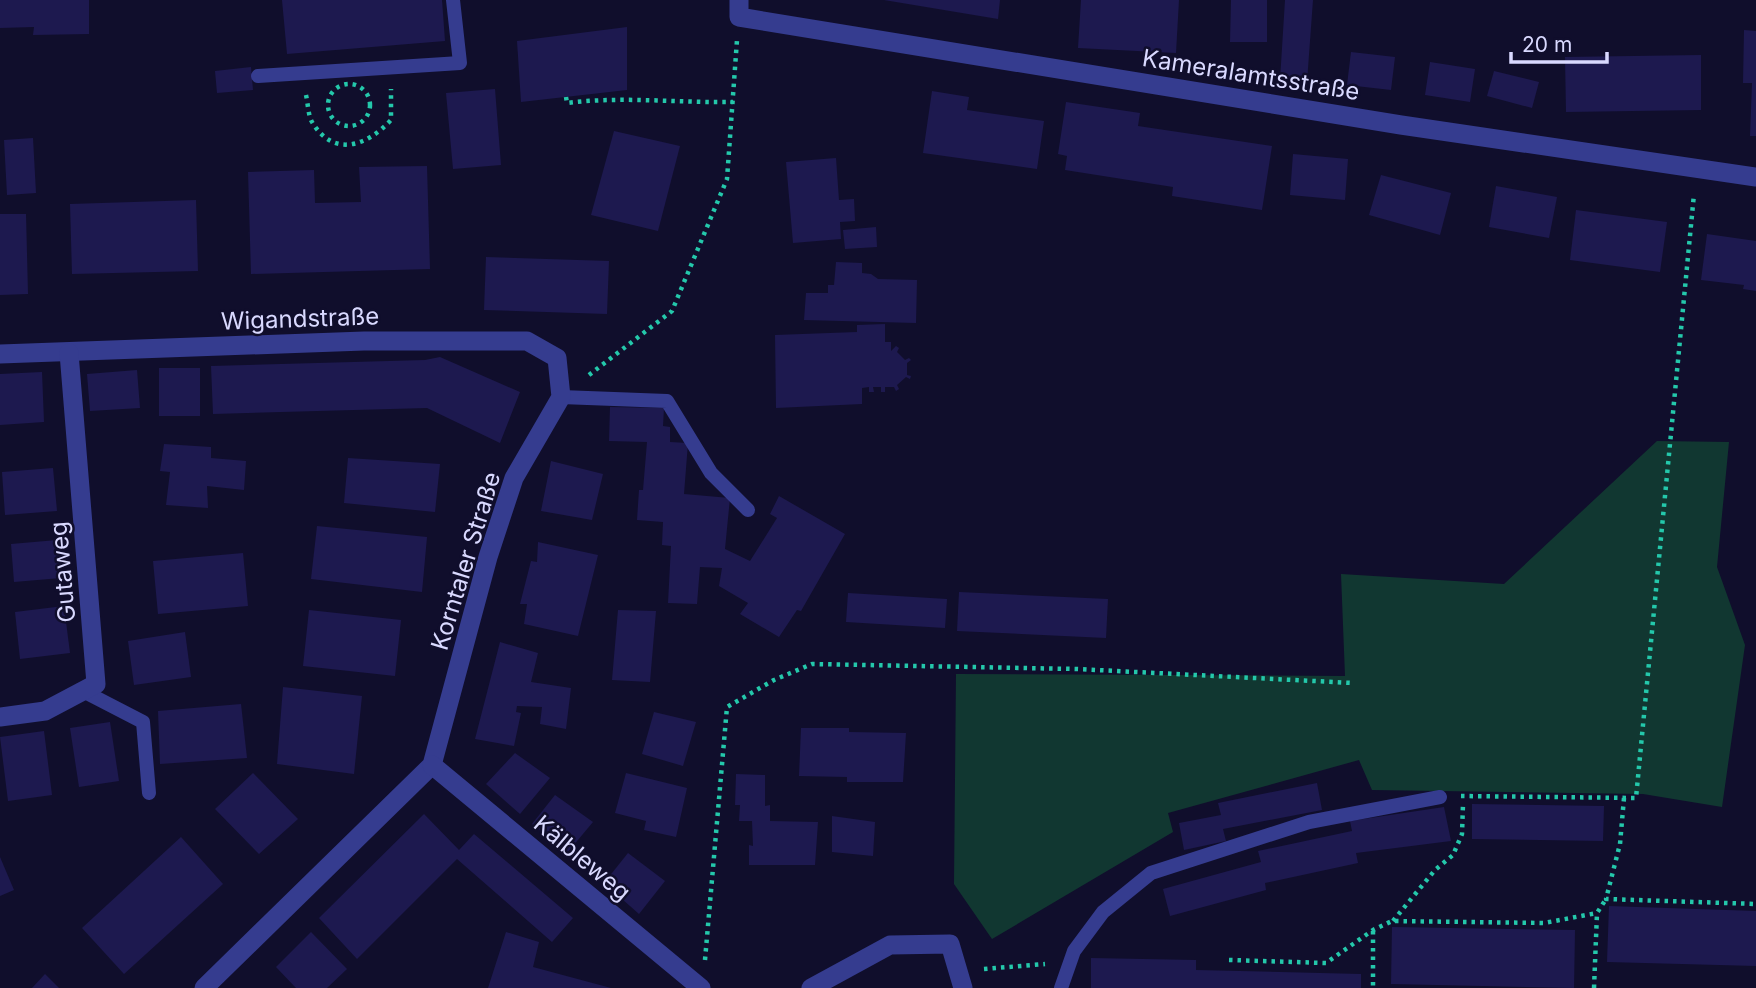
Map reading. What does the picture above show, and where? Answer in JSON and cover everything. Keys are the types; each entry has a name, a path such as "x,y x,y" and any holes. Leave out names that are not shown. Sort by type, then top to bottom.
{"street":[{"name":"Kameralamtsstraße","path":"739,8 1401,125 1756,177"},
{"name":"Wigandstraße","path":"0,354 364,341 527,341 557,358 561,397"},
{"name":"Gutaweg","path":"69,353 96,684 83,691"},
{"name":"Korntaler Straße","path":"432,765 488,557 514,478 561,397"},
{"path":"0,716 45,711 83,691"},
{"path":"204,988 432,765"},
{"name":"Kälbleweg","path":"432,765 699,986"},
{"path":"811,988 890,945 950,944 960,979"}],"lane":[{"path":"258,76 460,63 453,0"},
{"path":"561,397 667,401 711,473 748,509"},
{"path":"83,691 143,722 149,793"},
{"path":"1061,988 1074,951 1103,912 1151,873 1309,822 1445,797"}],"path":[{"path":"561,397 672,311 727,178 739,8"},
{"path":"310,120 324,137 341,145 362,144 378,134 391,120 391,68"},
{"path":"347,84 363,89 370,104 365,119 351,127 335,122 327,107 332,92 347,84"},
{"path":"566,97 567,103 597,99 733,102"},
{"path":"1445,797 1636,798 1696,168"},
{"path":"699,986 706,958 727,707 774,680 812,664 1077,669 1353,683"},
{"path":"1229,960 1326,963 1373,930 1392,921 1427,879 1453,855 1462,834 1463,796"},
{"path":"1594,988 1597,913 1606,899 1620,844 1624,798"},
{"path":"1606,899 1756,904"},
{"path":"1392,921 1544,923 1597,913"},
{"path":"1373,930 1373,988"},
{"path":"960,979 1070,962"}],"green space":[{"path":"1657,441 1729,442 1717,567 1745,645 1722,807 1643,794 1372,790 1359,760 1168,813 1173,832 992,939 954,884 956,674 1345,676 1341,574 1504,584"}],"building":[{"path":"0,0 89,0 89,34 33,35 34,27 0,28"},
{"path":"282,0 442,0 445,41 287,54"},
{"path":"884,0 1000,0 998,19"},
{"path":"1081,0 1179,0 1176,53 1078,48"},
{"path":"1231,0 1267,0 1267,42 1230,42"},
{"path":"1285,0 1313,0 1307,82 1280,80"},
{"path":"627,27 627,90 521,102 517,41"},
{"path":"1744,30 1756,31 1756,136 1750,136 1752,83 1743,83"},
{"path":"1351,52 1395,57 1391,90 1347,85"},
{"path":"1701,55 1701,110 1566,112 1565,57"},
{"path":"1430,62 1475,69 1470,102 1425,95"},
{"path":"251,67 253,90 217,93 215,71"},
{"path":"1494,71 1539,82 1532,108 1487,96"},
{"path":"495,89 501,165 453,169 446,93"},
{"path":"932,91 969,97 967,110 1044,121 1037,169 923,153"},
{"path":"1066,102 1140,113 1138,126 1272,146 1262,210 1172,196 1173,187 1065,170 1067,156 1058,154"},
{"path":"614,131 680,146 658,231 591,215"},
{"path":"33,138 36,193 7,195 4,140"},
{"path":"1293,154 1348,159 1345,200 1290,195"},
{"path":"836,158 839,200 854,199 855,221 840,222 841,239 793,243 786,162"},
{"path":"427,166 430,269 251,274 248,172 314,170 315,203 361,202 359,167"},
{"path":"1381,175 1451,193 1440,235 1369,215"},
{"path":"1496,186 1557,197 1549,238 1489,227"},
{"path":"196,200 198,271 72,274 70,204"},
{"path":"1576,210 1667,222 1660,272 1570,260"},
{"path":"0,214 26,214 28,294 0,295"},
{"path":"876,227 877,247 845,249 843,230"},
{"path":"1707,234 1756,241 1756,291 1743,289 1744,285 1701,280"},
{"path":"486,257 609,261 607,314 484,310"},
{"path":"836,262 862,263 862,273 871,274 878,279 917,280 916,323 804,320 806,293 828,293 828,285 834,285"},
{"path":"885,324 885,342 891,342 891,351 896,346 899,348 897,352 905,360 911,360 907,363 907,375 911,376 910,379 906,377 897,385 899,389 896,391 894,387 885,387 885,392 881,392 881,387 873,387 874,392 869,392 869,387 862,388 862,404 776,408 775,335 857,332 857,325"},
{"path":"440,357 520,392 500,443 427,408 213,414 211,366 425,360"},
{"path":"159,368 200,368 200,416 159,416"},
{"path":"137,370 140,408 90,411 87,374"},
{"path":"42,372 44,422 0,425 0,374"},
{"path":"610,407 664,408 663,426 670,427 670,442 688,443 684,494 730,498 725,549 750,561 777,518 770,514 779,496 845,534 801,611 797,610 779,637 740,614 748,603 719,586 722,568 700,567 697,604 668,603 671,546 662,545 663,522 637,520 639,490 643,490 647,442 609,441"},
{"path":"164,444 211,447 211,458 246,461 244,490 207,486 208,508 166,505 170,472 160,471"},
{"path":"348,458 440,464 435,512 344,503"},
{"path":"551,461 603,474 592,520 541,511"},
{"path":"53,468 57,511 5,515 2,472"},
{"path":"317,526 427,537 422,592 311,579"},
{"path":"57,540 61,578 14,582 11,544"},
{"path":"538,542 598,555 578,636 524,624 527,604 520,604 531,561 537,562"},
{"path":"243,553 248,606 158,614 153,561"},
{"path":"959,592 1108,599 1106,638 957,631"},
{"path":"848,593 947,599 945,628 846,622"},
{"path":"64,606 70,653 20,659 15,612"},
{"path":"309,610 401,620 395,676 303,666"},
{"path":"618,610 656,611 650,682 612,680"},
{"path":"185,632 191,677 134,685 128,641"},
{"path":"500,642 538,653 531,682 571,688 566,729 540,724 542,707 517,706 516,712 521,713 514,746 475,739"},
{"path":"283,687 362,696 354,774 277,764"},
{"path":"241,704 247,758 160,764 158,711"},
{"path":"654,712 696,722 683,766 642,754"},
{"path":"110,722 119,781 79,787 70,728"},
{"path":"801,728 849,728 849,732 906,733 903,782 847,782 847,777 799,776"},
{"path":"44,731 52,795 8,801 0,737"},
{"path":"515,753 550,778 520,814 486,784"},
{"path":"253,773 298,819 259,854 215,809"},
{"path":"626,773 687,788 676,837 644,830 646,821 615,813"},
{"path":"736,774 765,775 765,806 770,805 770,821 818,822 815,865 749,865 749,845 753,846 752,821 739,821 740,805 735,805"},
{"path":"1317,783 1322,810 1223,829 1226,841 1184,850 1179,823 1221,815 1218,803"},
{"path":"555,795 593,822 567,853 532,824"},
{"path":"1472,804 1604,806 1603,841 1472,839"},
{"path":"1444,807 1451,841 1356,853 1358,863 1265,883 1266,890 1170,916 1163,889 1261,862 1258,851 1352,831 1350,821"},
{"path":"424,814 459,850 474,834 573,918 552,942 457,859 357,959 319,918"},
{"path":"832,816 875,822 873,856 832,852"},
{"path":"181,837 223,884 124,974 82,928"},
{"path":"628,853 665,881 639,914 604,883"},
{"path":"0,857 14,890 0,896"},
{"path":"1609,906 1756,911 1756,966 1607,962"},
{"path":"1392,927 1575,930 1574,988 1391,984"},
{"path":"311,932 347,969 327,988 296,988 276,967"},
{"path":"506,932 539,942 533,967 611,988 488,988"},
{"path":"1091,958 1196,960 1196,970 1361,974 1361,988 1091,988"},
{"path":"45,974 59,988 32,988"}]}
